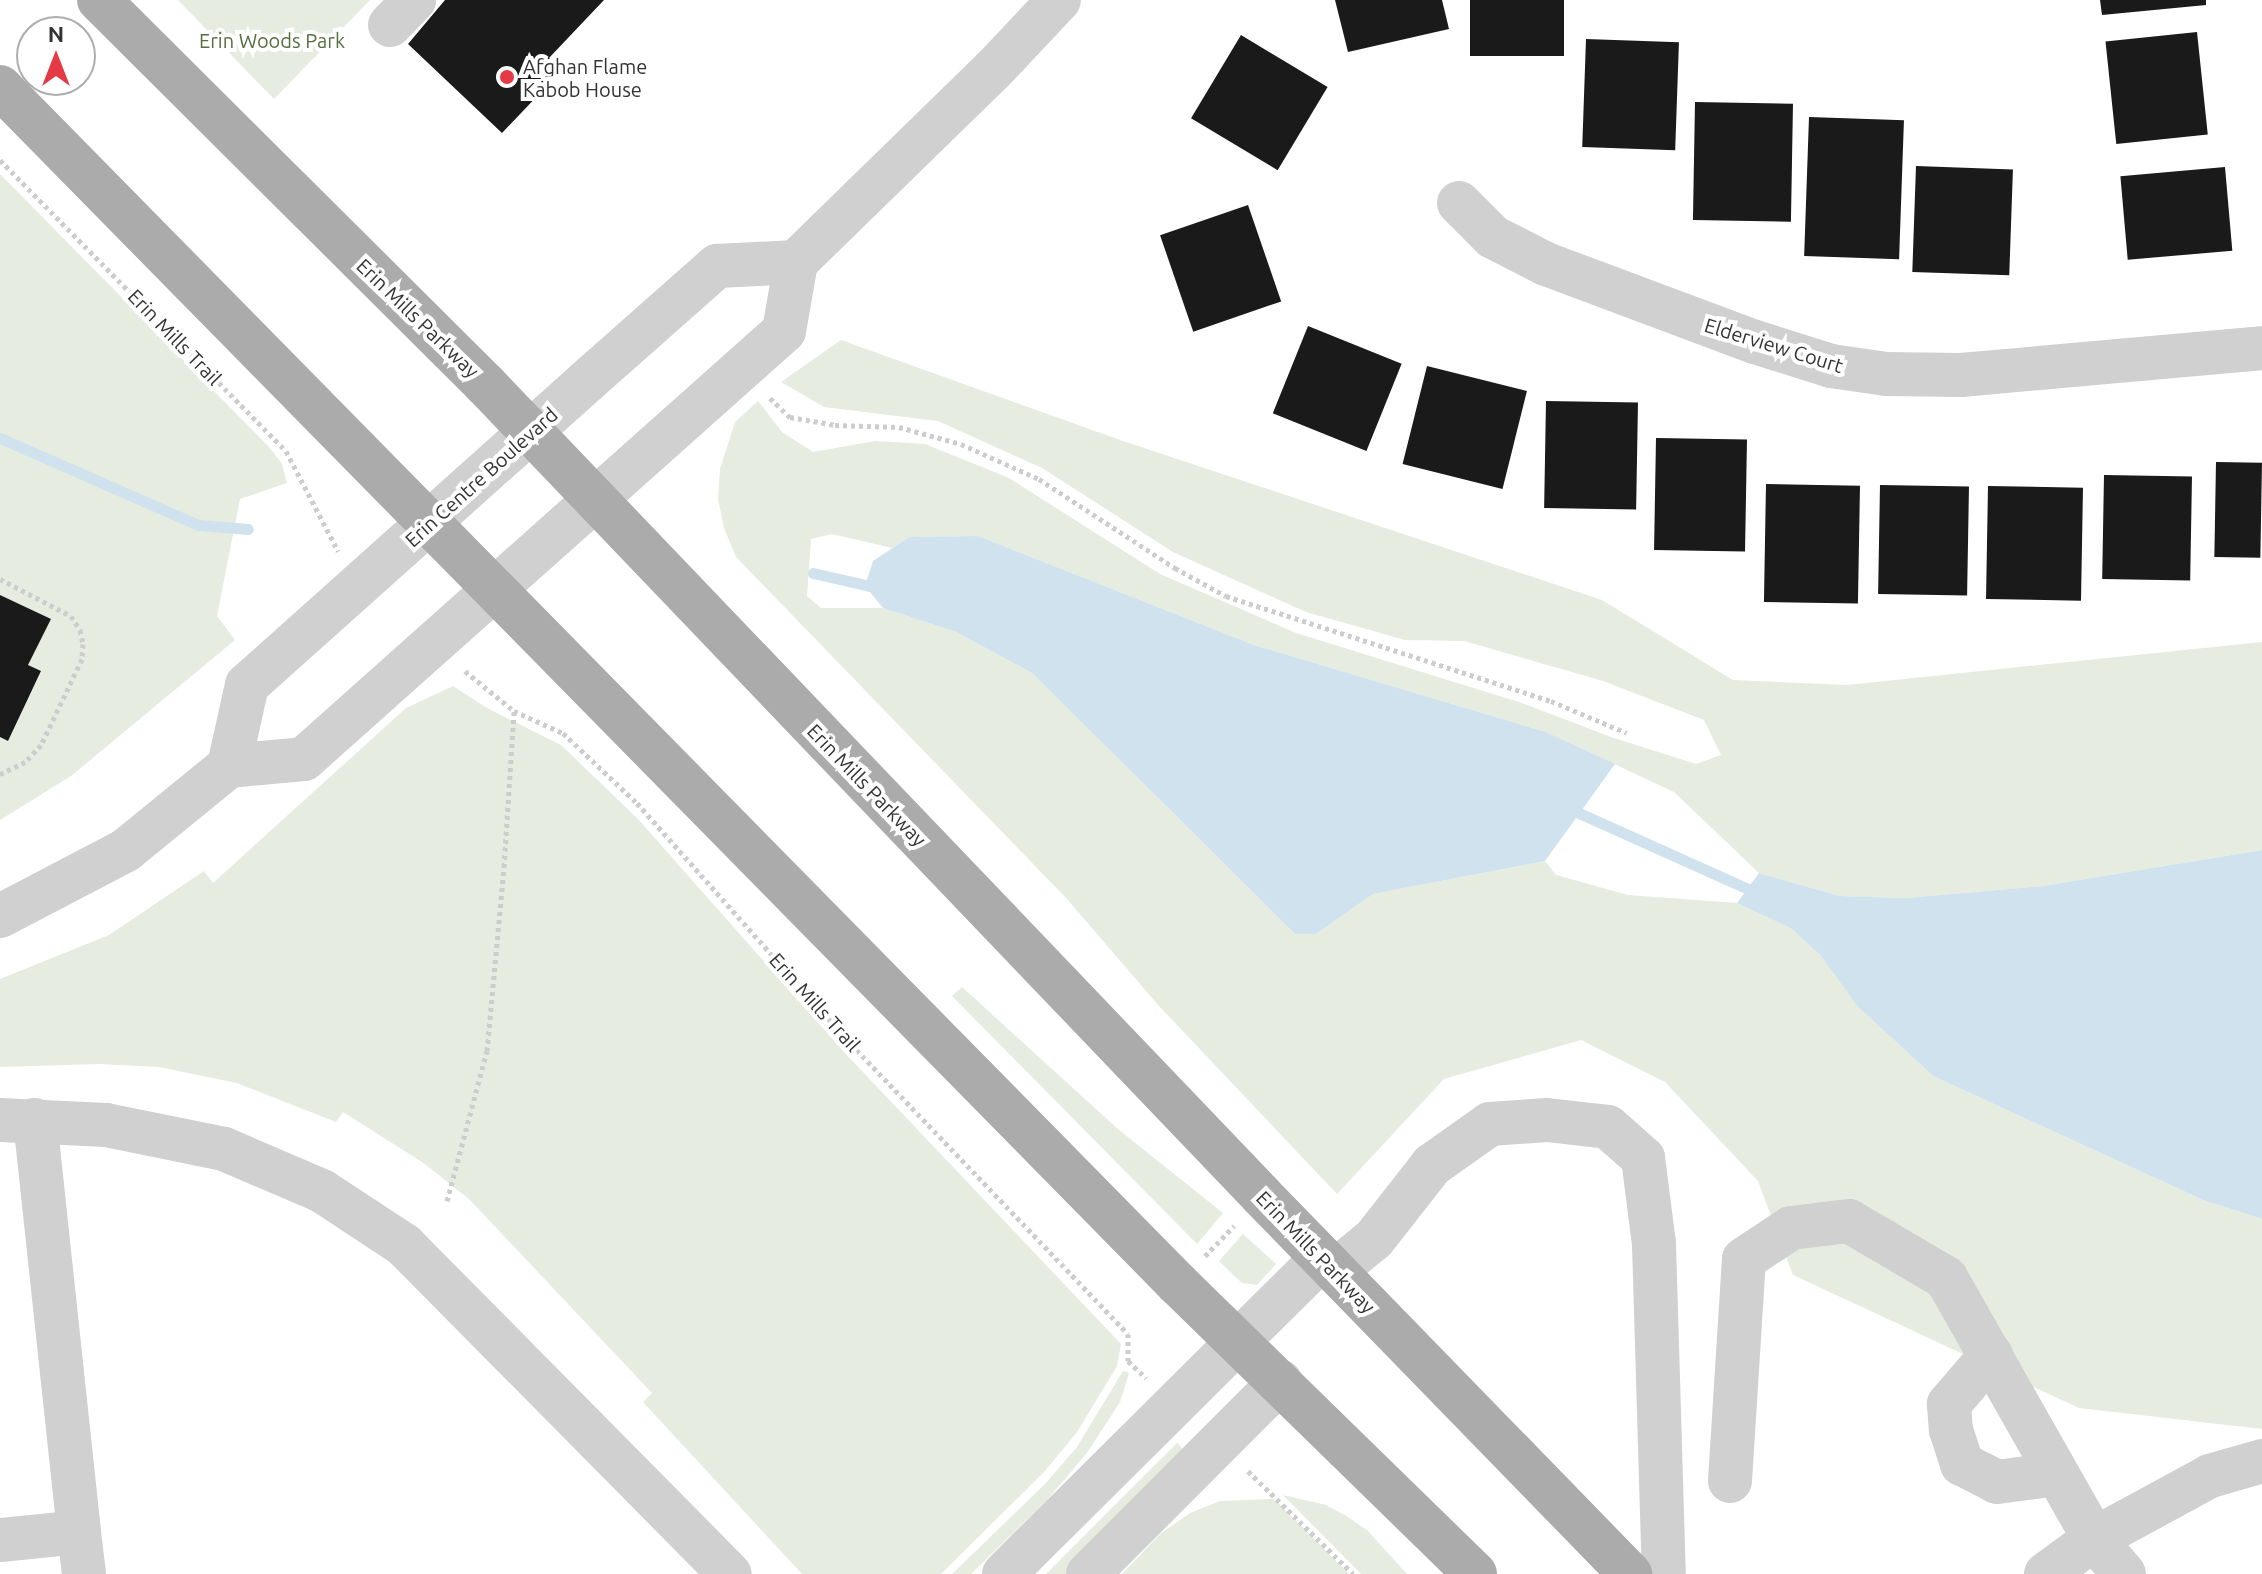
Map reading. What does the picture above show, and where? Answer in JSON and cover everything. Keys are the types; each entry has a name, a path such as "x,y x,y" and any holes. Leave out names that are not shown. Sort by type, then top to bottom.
{"main road":[{"name":"Erin Mills Parkway","path":"99,0 531,432 1329,1265 1630,1574"},
{"path":"0,87 1156,1262 1475,1574"}],"street":[{"path":"0,916 126,850 229,766 304,759 784,331 796,262 993,70 1059,0"},
{"name":"Elderview Court","path":"1459,203 1493,237 1546,264 1755,342 1831,366 1886,374 1961,375 2262,348"},
{"name":"Erin Centre Boulevard","path":"229,766 247,685 717,266 796,262"},
{"path":"0,1540 82,1553 18,1120 106,1125 224,1149 322,1191 366,1219 404,1245 730,1574"},
{"path":"1004,1574 1238,1341 1329,1265 1374,1239 1432,1165 1490,1124 1547,1120 1608,1127 1643,1158 1654,1244 1664,1574"},
{"path":"1730,1481 1744,1259 1791,1228 1849,1221 1946,1278 2094,1539 2124,1574"},
{"path":"1991,1355 1949,1404 1951,1430 1962,1464 1997,1482 2056,1474"},
{"path":"1088,1574 1280,1382"},
{"path":"2046,1574 2094,1539 2210,1476 2262,1461"}],"path":[{"name":"Erin Mills Trail","path":"0,160 286,451 329,529"},
{"path":"741,369 790,417 835,425 899,427 961,444 1039,479 1175,568 1226,596 1551,701 1627,733"},
{"path":"0,579 71,616 80,630 83,644 82,659 41,745 25,762 0,774"},
{"name":"Erin Mills Trail","path":"468,672 514,711 563,733 637,803 851,1044 1128,1334 1128,1361"},
{"path":"447,1201 487,1051 514,711"},
{"path":"1204,1257 1236,1223"},
{"path":"1270,1492 1353,1574"}],"green space":[{"name":"Erin Woods Park","path":"178,0 370,0 274,99"},
{"path":"0,174 269,447 282,464 287,483 240,499 217,616 235,640 71,776 0,820 0,737 8,741 41,672 28,665 51,619 0,595"},
{"path":"841,340 1123,441 1602,600 1733,680 1847,685 2262,642 2262,850 2043,886 1906,898 1840,896 1759,873 1674,792 1546,732 1254,645 978,536 909,537 892,548 832,534 811,539 807,596 821,608 883,608 956,632 1032,673 1295,934 1316,934 1373,894 1545,861 1556,875 1628,895 1737,903 1792,929 1821,956 1857,1006 1933,1076 2203,1200 2262,1219 2262,1429 2079,1408 1793,1275 1758,1181 1665,1082 1581,1040 1444,1079 1337,1194 1159,1006 1067,899 736,557 724,528 718,499 720,469 735,422 758,401 782,432 813,452 875,441 925,444 1009,478 1160,574 1296,633 1522,703 1611,737 1696,764 1721,755 1704,720 1603,681 1464,641 1405,640 1306,612 1173,552 1042,468 938,421 824,407 781,382"},
{"path":"453,686 487,708 561,745 638,819 843,1051 1121,1344 1117,1366 1077,1432 1045,1471 941,1574 802,1574 643,1402 652,1393 470,1200 425,1164 343,1112 336,1122 237,1083 159,1067 99,1064 0,1067 0,979 109,935 204,871 213,883 406,708"},
{"path":"962,987 1119,1130 1223,1213 1197,1244 952,996"},
{"path":"1243,1234 1276,1264 1257,1285 1242,1283 1219,1261"},
{"path":"1123,1371 1129,1373 1120,1402 1087,1453 1047,1500 971,1574 952,1574 1045,1484 1077,1447"},
{"path":"1177,1443 1188,1454 1069,1574 1046,1574"},
{"path":"1283,1495 1326,1505 1348,1517 1367,1530 1407,1574 1361,1574"},
{"path":"1274,1499 1349,1574 1122,1574 1160,1534 1190,1513 1220,1501"}],"water":[{"path":"978,536 1254,645 1546,732 1615,764 1545,861 1373,894 1316,934 1295,934 1032,673 956,632 883,608 865,586 873,561 909,537"},
{"path":"2262,850 2262,1219 2203,1200 1933,1076 1857,1006 1821,956 1792,929 1737,903 1759,873 1840,896 1906,898 2043,886"}],"building":[{"path":"445,0 604,0 549,58 562,70 502,133 408,44"},
{"path":"1335,0 1442,0 1449,29 1348,52"},
{"path":"1470,0 1564,0 1564,56 1470,56"},
{"path":"2100,0 2206,0 2206,5 2102,15"},
{"path":"2197,32 2208,134 2116,144 2106,42"},
{"path":"1241,35 1328,87 1278,170 1191,118"},
{"path":"1586,39 1679,42 1675,150 1582,147"},
{"path":"1695,102 1793,104 1791,222 1693,220"},
{"path":"1809,117 1904,120 1899,259 1804,256"},
{"path":"1916,166 2013,169 2009,275 1912,272"},
{"path":"2225,167 2232,251 2128,260 2120,176"},
{"path":"1248,205 1281,301 1193,332 1160,235"},
{"path":"1308,326 1402,364 1366,451 1273,413"},
{"path":"1427,366 1527,391 1503,489 1403,464"},
{"path":"1546,401 1638,403 1636,510 1544,508"},
{"path":"1656,438 1747,440 1745,552 1654,550"},
{"path":"2216,462 2262,463 2260,558 2214,557"},
{"path":"2104,475 2192,477 2190,581 2102,579"},
{"path":"1766,484 1860,486 1858,604 1764,602"},
{"path":"1880,485 1969,487 1967,596 1878,594"},
{"path":"1988,486 2083,488 2081,601 1986,599"},
{"path":"0,595 51,619 28,665 41,671 8,741 0,737"}],"waterway":[{"path":"0,438 198,525 248,529"},
{"path":"813,573 879,588"},
{"path":"1570,805 1579,813 1759,894"}],"place":[{"name":"Afghan Flame Kabob House","path":"507,77"}]}
